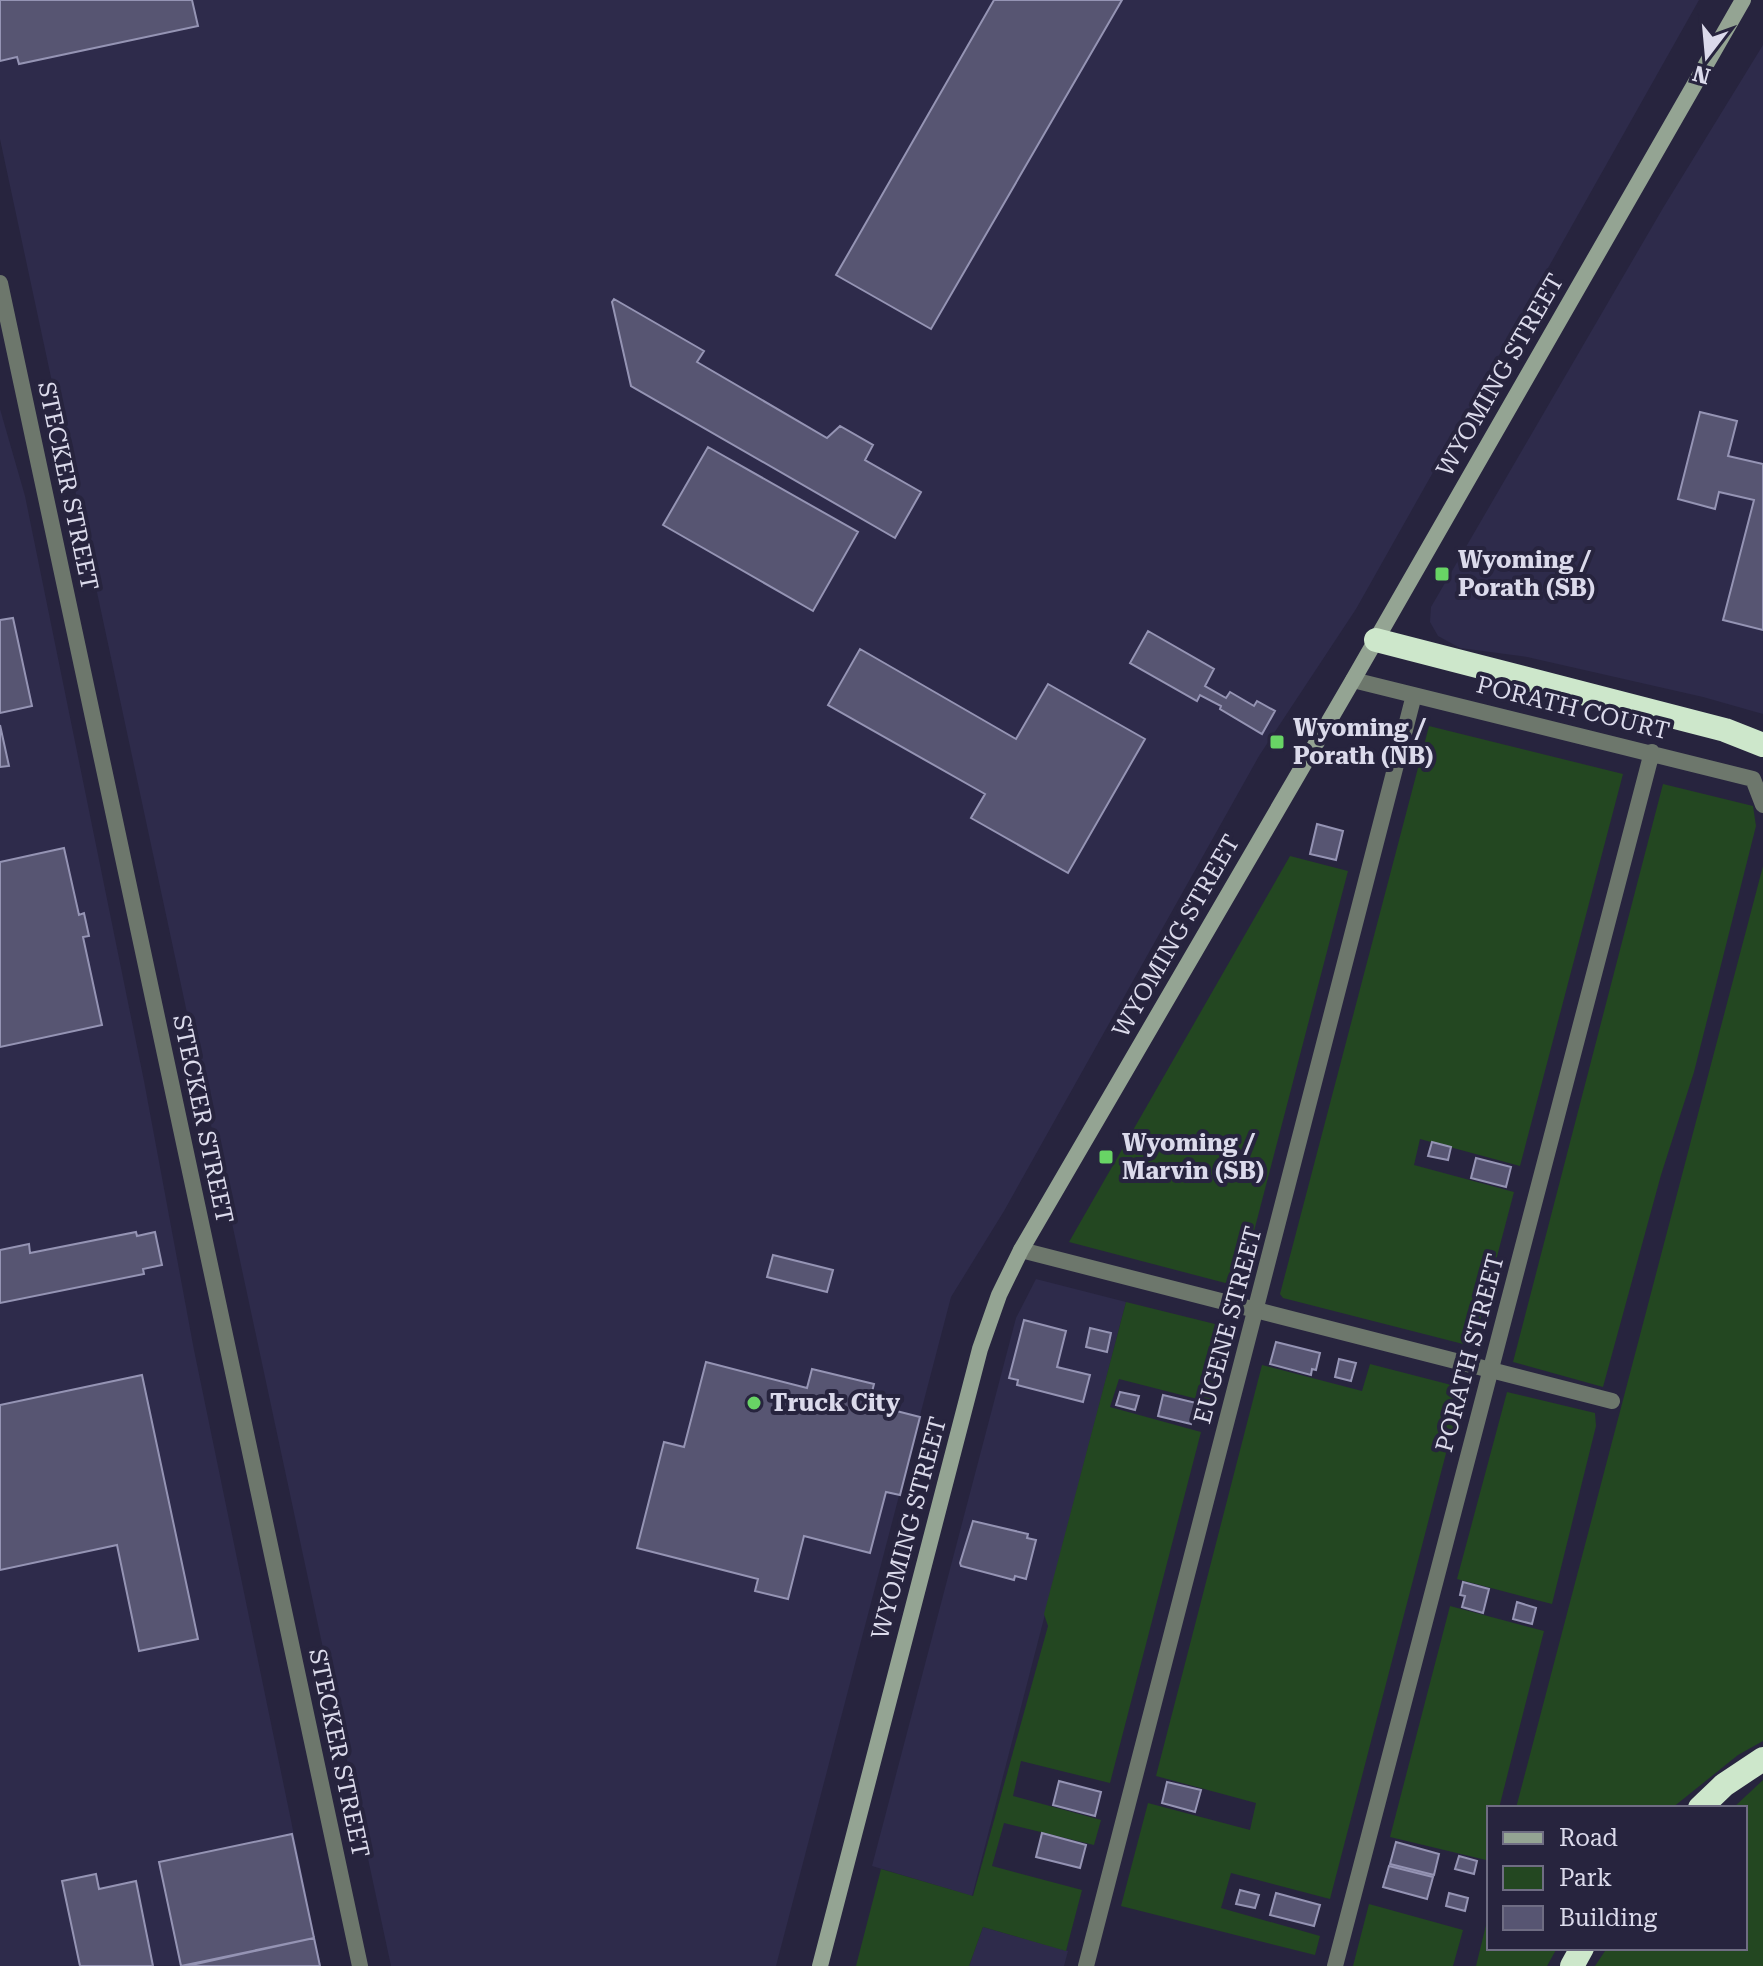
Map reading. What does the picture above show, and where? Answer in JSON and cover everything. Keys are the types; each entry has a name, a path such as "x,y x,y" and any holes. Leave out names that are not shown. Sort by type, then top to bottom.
{"highway":[{"path":"1376,640 1725,730 1763,745"},
{"path":"1702,1806 1724,1785 1763,1759"}],"main road":[{"name":"WYOMING STREET","path":"820,1966 980,1349 999,1295 1021,1250 1743,0"}],"street":[{"name":"STECKER STREET","path":"0,283 360,1966"},
{"name":"PORATH COURT","path":"1353,680 1753,779 1763,805"},
{"name":"EUGENE STREET","path":"1086,1966 1414,695"},
{"name":"PORATH STREET","path":"1335,1966 1652,752"},
{"path":"1021,1250 1612,1401"}],"shaded area":[{"path":"0,0 1699,0 1356,609 1259,756 1004,1211 951,1297 776,1966 391,1966 0,139"},
{"path":"1763,45 1763,714 1703,697 1527,657 1460,648 1438,636 1430,622 1431,607 1663,208"},
{"path":"0,409 25,496 144,1081 194,1350 321,1966 0,1966"},
{"path":"1036,1279 1126,1302 972,1896 872,1866 1016,1318"},
{"path":"983,1927 1068,1951 1064,1966 969,1966"}],"green space":[{"path":"1429,726 1623,774 1520,1166 1420,1139 1414,1165 1514,1192 1475,1340 1467,1345 1283,1298 1280,1294"},
{"path":"1663,784 1753,806 1756,826 1694,1072 1661,1175 1603,1387 1513,1362"},
{"path":"1290,856 1348,871 1241,1281 1233,1285 1069,1242"},
{"path":"1763,866 1763,1741 1738,1755 1674,1806 1517,1806"},
{"path":"1126,1302 1223,1326 1227,1334 1209,1402 1119,1379 1110,1407 1201,1432 1110,1783 1021,1761 1013,1796 1101,1820 1094,1845 1004,1823 992,1866 1082,1890 1066,1951 983,1927 969,1966 856,1966 881,1869 973,1896 1048,1626 1044,1614"},
{"path":"1370,1364 1463,1388 1330,1899 1231,1873 1221,1908 1320,1936 1315,1955 1121,1906 1148,1803 1250,1830 1256,1803 1156,1776 1262,1365 1362,1391"},
{"path":"1507,1392 1595,1413 1596,1426 1552,1604 1457,1579"},
{"path":"1450,1606 1544,1631 1500,1806 1487,1806 1486,1860 1390,1837"},
{"path":"1763,1780 1763,1966 1595,1966 1606,1950 1747,1950 1747,1806 1735,1806"},
{"path":"1369,1904 1463,1930 1453,1966 1353,1966"},
{"path":"1487,1921 1487,1950 1556,1950 1547,1966 1476,1966"}],"building":[{"path":"0,0 192,0 198,26 19,64 17,57 0,61"},
{"path":"994,0 1122,0 931,329 836,275"},
{"path":"614,299 704,351 697,362 827,438 840,426 873,445 865,460 921,492 895,538 631,386 612,302"},
{"path":"1700,412 1737,421 1728,456 1763,464 1763,630 1723,620 1754,500 1719,492 1715,509 1678,499"},
{"path":"708,447 858,532 813,611 663,525"},
{"path":"13,618 32,706 0,713 0,620"},
{"path":"1148,631 1214,669 1205,686 1226,698 1230,692 1254,706 1257,701 1275,711 1262,734 1220,709 1221,706 1200,695 1197,701 1130,663"},
{"path":"860,649 1016,739 1048,684 1145,739 1068,873 971,818 985,794 828,705"},
{"path":"0,725 9,766 0,767"},
{"path":"1317,824 1343,831 1336,860 1310,854"},
{"path":"64,848 79,915 84,913 89,936 83,937 102,1025 0,1047 0,862"},
{"path":"1432,1142 1451,1147 1448,1160 1428,1156"},
{"path":"1476,1158 1511,1167 1506,1187 1471,1178"},
{"path":"136,1232 137,1236 155,1232 162,1265 143,1269 144,1274 0,1303 0,1250 29,1244 30,1253"},
{"path":"773,1255 833,1270 827,1292 767,1277"},
{"path":"1024,1320 1066,1331 1057,1367 1090,1375 1083,1402 1017,1385 1018,1380 1009,1378"},
{"path":"1090,1328 1111,1333 1107,1352 1086,1347"},
{"path":"1276,1342 1320,1353 1316,1370 1312,1369 1311,1375 1270,1364"},
{"path":"1339,1359 1356,1363 1351,1381 1335,1377"},
{"path":"706,1362 807,1388 812,1369 874,1384 869,1404 920,1417 900,1495 886,1492 870,1553 804,1536 788,1599 755,1591 758,1579 637,1548 664,1442 684,1447"},
{"path":"142,1375 198,1639 139,1651 117,1545 0,1570 0,1405"},
{"path":"1120,1392 1139,1396 1135,1410 1116,1405"},
{"path":"1163,1395 1196,1403 1191,1424 1158,1416"},
{"path":"973,1521 1028,1534 1027,1538 1036,1540 1026,1579 1015,1576 1014,1580 961,1566"},
{"path":"1463,1582 1489,1589 1483,1613 1462,1607 1465,1596 1460,1595"},
{"path":"1517,1602 1536,1608 1532,1624 1513,1619"},
{"path":"1059,1781 1101,1792 1095,1816 1053,1805"},
{"path":"1167,1782 1201,1790 1195,1812 1162,1803"},
{"path":"1042,1833 1086,1845 1080,1868 1036,1857"},
{"path":"292,1834 314,1938 181,1966 159,1862"},
{"path":"1396,1842 1439,1854 1434,1875 1390,1864"},
{"path":"1459,1856 1477,1861 1474,1874 1455,1869"},
{"path":"1389,1866 1433,1877 1427,1899 1383,1887"},
{"path":"96,1874 99,1889 136,1881 153,1966 80,1966 62,1881"},
{"path":"1240,1890 1259,1895 1255,1908 1236,1904"},
{"path":"1276,1893 1320,1905 1314,1926 1270,1915"},
{"path":"1449,1893 1468,1898 1465,1911 1446,1906"},
{"path":"314,1938 320,1966 187,1966"}],"place":[{"name":"Wyoming / Porath (SB)","path":"1442,574"},
{"name":"Wyoming / Porath (NB)","path":"1277,742"},
{"name":"Wyoming / Marvin (SB)","path":"1106,1157"},
{"name":"Truck City","path":"754,1403"}]}
